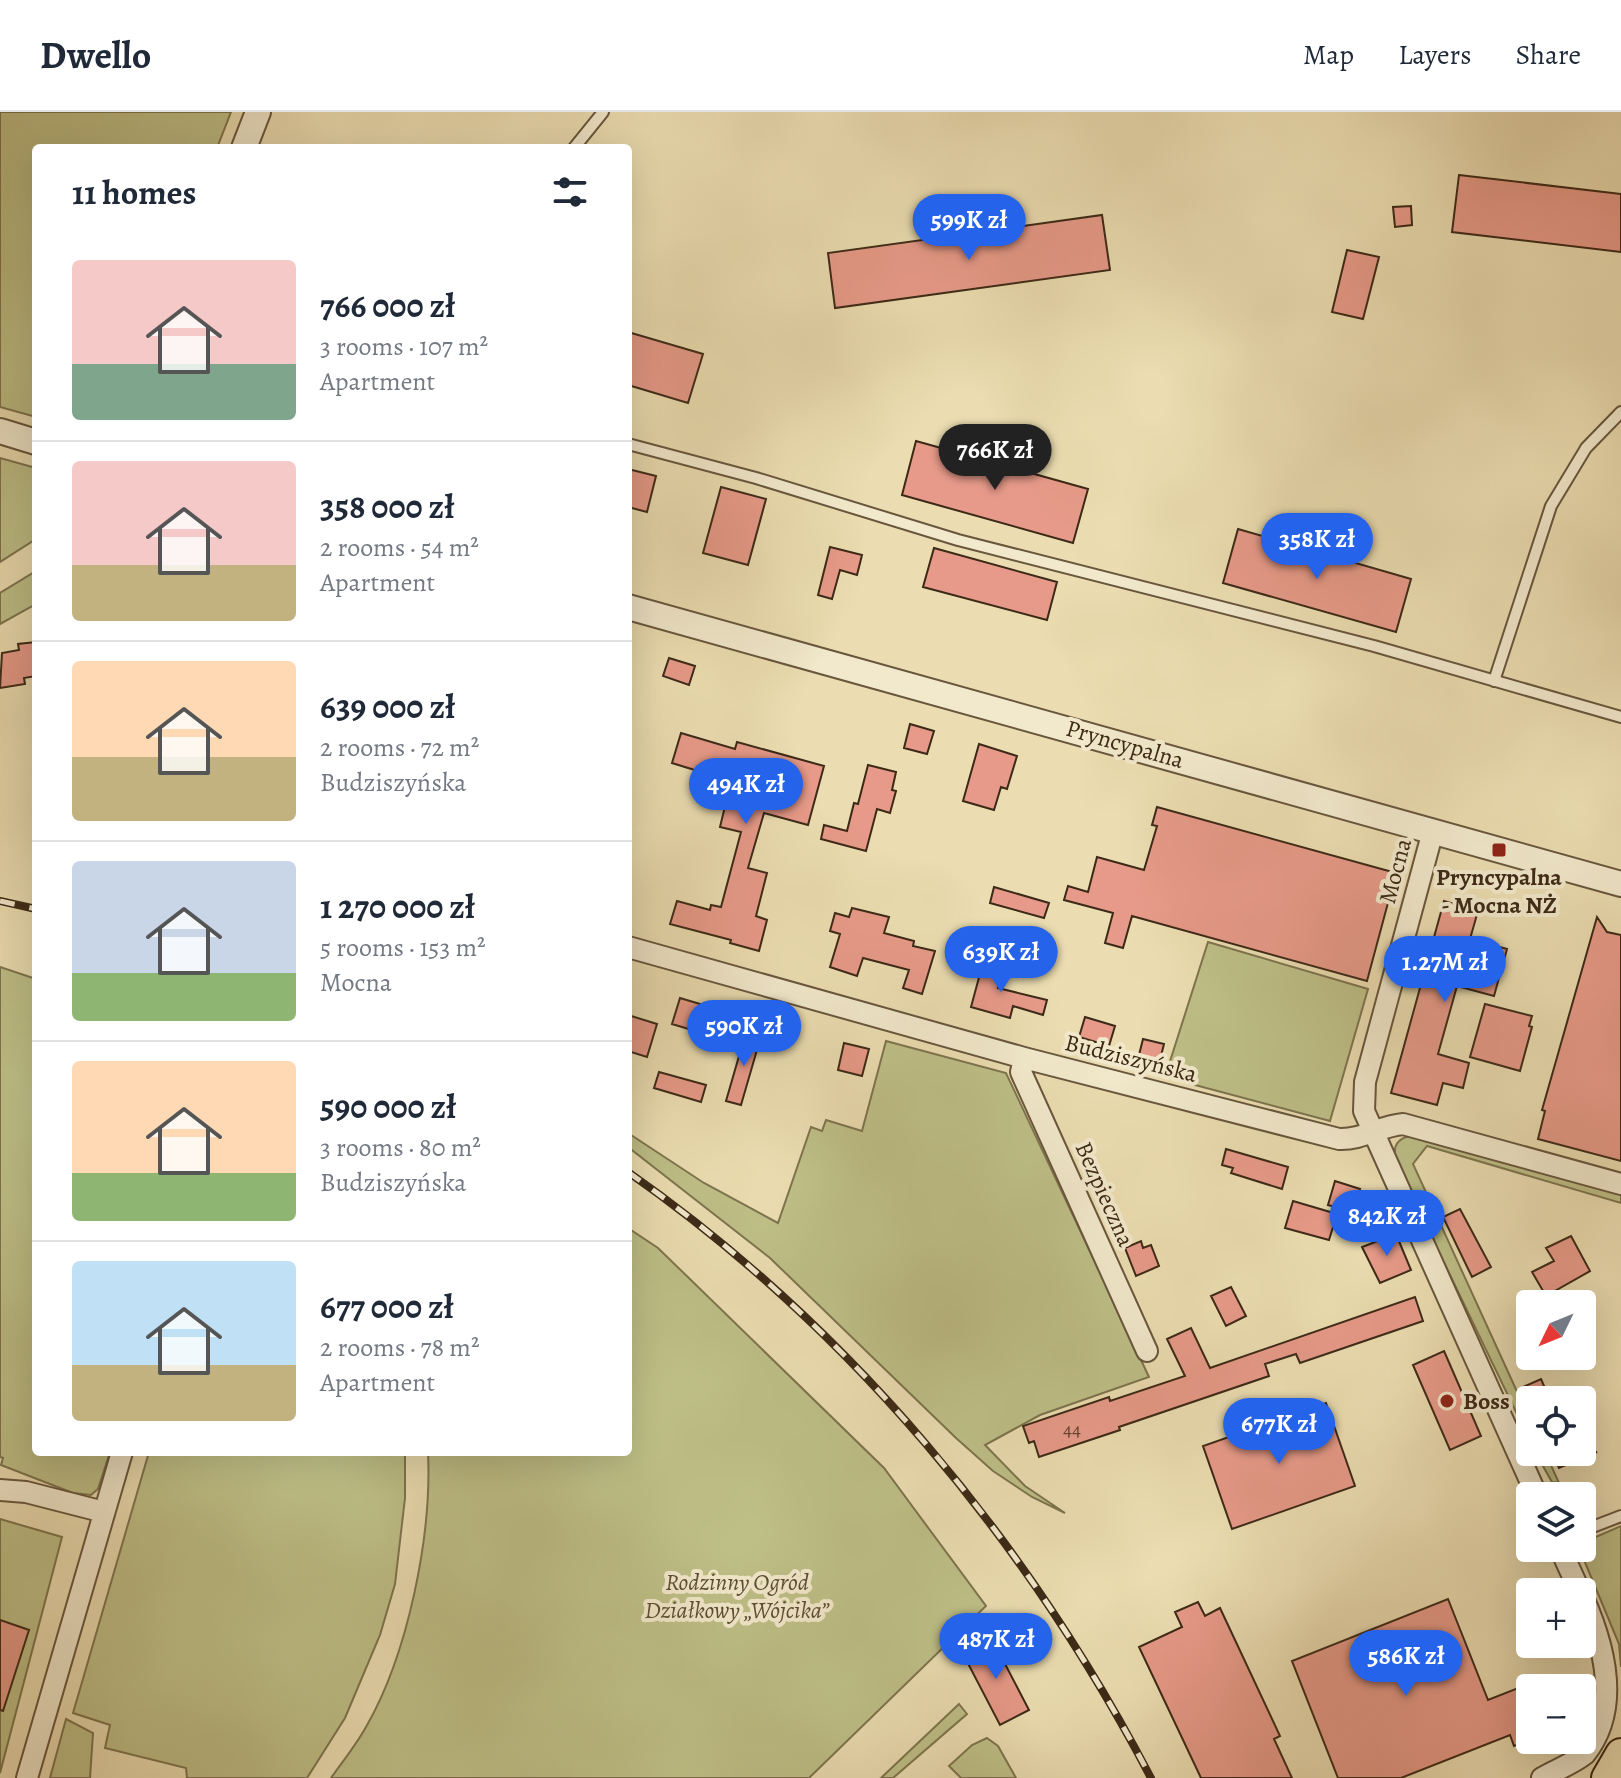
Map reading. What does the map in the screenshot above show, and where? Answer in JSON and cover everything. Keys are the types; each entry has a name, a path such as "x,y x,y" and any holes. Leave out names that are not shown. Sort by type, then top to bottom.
{"main road":[{"path":"1607,1778 1621,1754"}],"street":[{"path":"246,144 258,112"},
{"path":"0,431 32,441"},
{"name":"Pryncypalna","path":"632,608 1621,884"},
{"name":"Mocna","path":"1373,1131 1364,1111 1365,1082 1433,831"},
{"name":"Budziszyńska","path":"632,948 1024,1058 1339,1139 1356,1140 1373,1131 1403,1124 1621,1184"},
{"name":"Bezpieczna","path":"1024,1058 1021,1072 1147,1351"},
{"path":"1373,1131 1531,1482"},
{"path":"27,1778 121,1456"},
{"path":"0,1490 26,1492 104,1512"},
{"path":"1542,1778 1587,1752 1604,1734 1612,1714 1614,1687 1611,1665 1596,1630"}],"lane":[{"path":"577,144 603,112"},
{"path":"1494,681 1551,506 1586,448 1621,412"},
{"path":"632,445 756,478 958,540 1374,646 1621,717"},
{"path":"1596,1526 1621,1516"}],"green space":[{"path":"0,112 231,112 219,144 32,144 32,416 0,407"},
{"path":"0,458 32,467 32,542 0,562"},
{"path":"32,573 32,606 0,624 0,593"},
{"path":"1208,942 1368,989 1330,1121 1165,1077"},
{"path":"0,967 32,978 32,1456 109,1456 98,1489 91,1495 73,1493 1,1465 3,1458 0,1457"},
{"path":"886,1041 1006,1073 1149,1377 1040,1415 985,1445 1025,1486 1065,1513 1032,1497 993,1471 770,1258 632,1150 632,1136 704,1183 778,1223 811,1127 822,1131 826,1120 862,1131"},
{"path":"1415,1137 1621,1194 1621,1203 1427,1146 1413,1164 1516,1389 1516,1412 1396,1163 1395,1147 1399,1141"},
{"name":"Rodzinny Ogród Działkowy „Wójcika”","path":"632,1231 658,1248 884,1468 986,1606 809,1778 331,1778 362,1734 394,1665 421,1557 428,1456 632,1456"},
{"path":"148,1456 405,1456 405,1498 395,1584 380,1635 345,1718 307,1778 187,1778 186,1768 105,1748 110,1725 73,1713"},
{"path":"1543,1466 1551,1466 1559,1482 1552,1482"},
{"path":"0,1519 62,1537 0,1773"},
{"path":"1621,1526 1621,1667 1619,1644 1596,1589 1596,1578 1592,1578 1585,1562 1596,1562 1596,1537"},
{"path":"959,1704 967,1714 893,1778 881,1778"},
{"path":"66,1719 93,1733 90,1778 50,1778"},
{"path":"987,1738 998,1746 1016,1778 961,1778 949,1766 972,1745"}],"building":[{"path":"1459,175 1621,194 1621,252 1452,232"},
{"path":"1411,206 1412,225 1395,227 1393,207"},
{"path":"1102,215 1110,270 835,308 828,253"},
{"path":"1347,250 1379,257 1363,319 1332,312"},
{"path":"632,333 703,354 688,403 632,386"},
{"path":"916,441 1088,489 1073,543 902,495"},
{"path":"632,470 656,476 647,512 632,508"},
{"path":"721,487 766,499 748,565 703,553"},
{"path":"1238,529 1411,579 1396,632 1223,583"},
{"path":"830,547 862,555 857,575 840,570 832,599 818,595"},
{"path":"934,548 1057,582 1047,620 923,587"},
{"path":"32,642 32,677 24,678 25,684 0,688 2,653 19,650 18,644"},
{"path":"669,658 695,666 689,685 663,676"},
{"path":"910,724 934,731 927,754 904,748"},
{"path":"681,733 735,749 737,742 824,766 808,825 764,813 748,868 767,873 756,916 767,920 759,951 670,924 677,901 710,910 711,905 721,907 741,832 720,827 727,798 722,797 727,780 672,763"},
{"path":"979,744 1017,756 1007,789 1001,787 994,810 963,801"},
{"path":"868,765 896,772 892,790 896,791 890,813 877,809 866,851 821,839 824,825 847,831"},
{"path":"1157,807 1396,873 1367,981 1132,916 1123,948 1105,943 1113,913 1064,900 1068,886 1088,892 1097,857 1144,870 1157,826 1152,825"},
{"path":"994,887 1049,903 1044,918 990,903"},
{"path":"1444,901 1478,911 1470,939 1507,949 1494,996 1457,986 1438,1054 1469,1063 1463,1088 1443,1083 1437,1105 1391,1093"},
{"path":"852,908 889,917 884,933 914,941 913,946 935,951 922,994 903,988 909,970 863,958 857,976 830,967 840,934 830,931 835,913 849,917"},
{"path":"1597,917 1607,932 1621,935 1621,1161 1538,1139 1545,1111 1542,1110"},
{"path":"984,959 1005,965 998,988 1047,1000 1043,1015 1013,1006 1010,1018 971,1007"},
{"path":"680,998 710,1007 702,1033 672,1024"},
{"path":"1485,1004 1532,1016 1520,1071 1470,1057"},
{"path":"717,1006 746,1015 742,1029 712,1021"},
{"path":"632,1016 657,1024 647,1057 632,1052"},
{"path":"1085,1017 1115,1026 1109,1046 1079,1037"},
{"path":"746,1032 761,1036 741,1105 726,1101"},
{"path":"1143,1039 1164,1044 1160,1060 1139,1055"},
{"path":"844,1043 869,1049 862,1076 838,1070"},
{"path":"659,1072 706,1085 701,1102 654,1088"},
{"path":"1226,1149 1288,1167 1282,1189 1231,1173 1233,1168 1222,1165"},
{"path":"1335,1181 1360,1189 1353,1212 1328,1205"},
{"path":"1293,1201 1337,1214 1329,1240 1285,1228"},
{"path":"1460,1209 1491,1267 1472,1277 1443,1217"},
{"path":"1396,1234 1411,1270 1380,1283 1362,1247"},
{"path":"1571,1236 1590,1271 1557,1290 1542,1290 1532,1272 1554,1261 1546,1248"},
{"path":"1141,1241 1143,1248 1151,1245 1159,1266 1136,1276 1125,1248"},
{"path":"1231,1287 1246,1316 1226,1326 1211,1296"},
{"path":"1415,1297 1423,1321 1300,1363 1296,1354 1265,1364 1269,1376 1039,1457 1034,1441 1029,1443 1023,1426 1185,1376 1167,1339 1191,1328 1210,1368"},
{"name":"Boss","path":"1444,1351 1481,1436 1450,1450 1413,1365"},
{"path":"1541,1379 1544,1386 1525,1386"},
{"path":"1326,1403 1355,1486 1232,1529 1203,1446"},
{"path":"1448,1599 1488,1700 1516,1689 1516,1745 1510,1735 1401,1778 1338,1778 1292,1661"},
{"path":"1198,1602 1205,1616 1220,1608 1280,1736 1274,1739 1292,1778 1201,1778 1139,1647 1182,1627 1175,1612"},
{"path":"0,1620 29,1630 3,1711 0,1710"},
{"path":"991,1637 1029,1710 1000,1725 962,1652"}],"railway":[{"path":"0,901 32,908"},
{"path":"632,1175 709,1233 785,1298 858,1369 926,1444 989,1522 1048,1604 1102,1690 1151,1778"}],"place":[{"name":"Pryncypalna - Mocna NŻ","path":"1499,850"},
{"name":"Boss","path":"1447,1401"}]}
